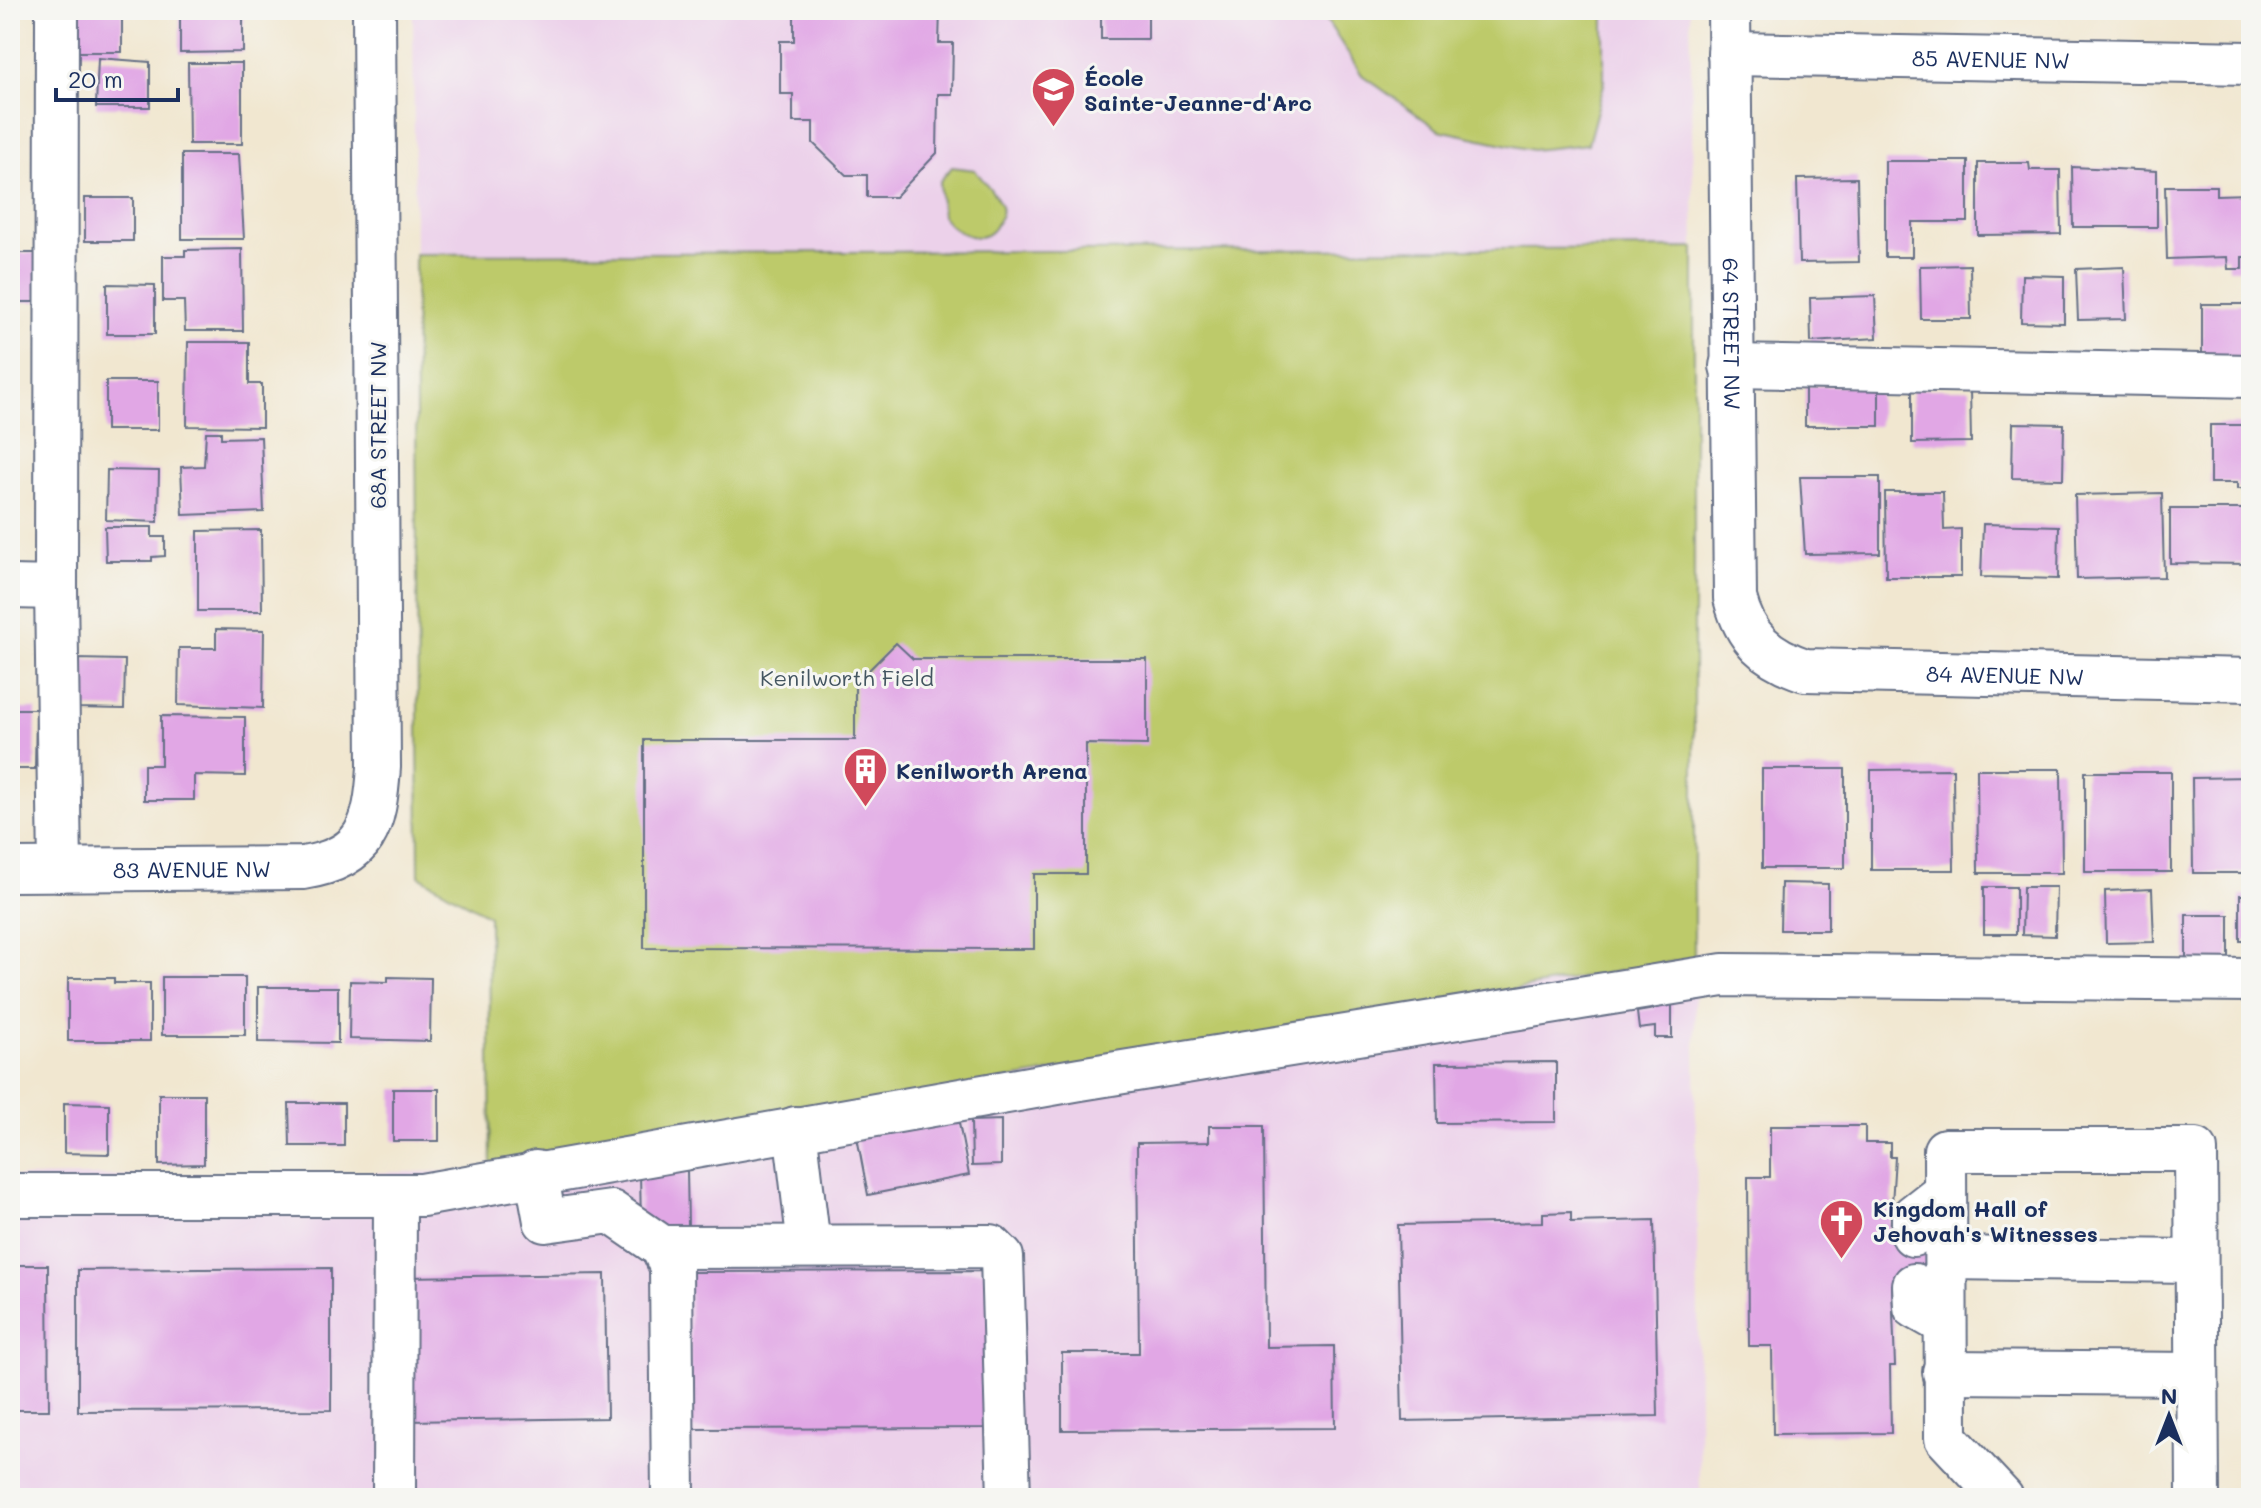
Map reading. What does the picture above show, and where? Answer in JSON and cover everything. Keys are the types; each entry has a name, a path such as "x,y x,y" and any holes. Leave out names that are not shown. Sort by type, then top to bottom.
{"street":[{"path":"57,10 56,588 60,870"},
{"name":"68A STREET NW","path":"364,837 376,808 379,767 374,10"},
{"name":"64 STREET NW","path":"1729,10 1735,598 1740,618 1764,651"},
{"name":"85 AVENUE NW","path":"1729,54 2251,63"},
{"path":"1731,366 2251,376"},
{"path":"10,587 56,588"},
{"name":"84 AVENUE NW","path":"1764,651 1805,670 2251,680"},
{"name":"83 AVENUE NW","path":"10,870 303,868 340,859 364,837"},
{"path":"10,1195 422,1195 536,1172 795,1128 1723,975 2251,980"},
{"path":"795,1128 809,1246"},
{"path":"2002,1498 1946,1438 1945,1324 1929,1247 1945,1191 1945,1150 2196,1150 2198,1498"},
{"path":"536,1172 545,1221 611,1212 662,1247 671,1267 673,1498"},
{"path":"394,1498 395,1195"},
{"path":"662,1247 991,1246 1002,1257 1009,1498"},
{"path":"1929,1247 2195,1261"},
{"path":"1914,1285 1915,1307 1945,1324"},
{"path":"1944,1372 2197,1374"}],"shaded area":[{"name":"École Sainte-Jeanne-d'Arc","path":"413,10 1690,10 1694,248 415,254"},
{"path":"1694,958 1700,1498 10,1498 10,1177 491,1171"}],"green space":[{"path":"1320,10 1604,10 1604,84 1588,144 1532,150 1439,130 1362,75"},
{"path":"952,167 975,170 999,201 1002,208 1000,217 992,231 985,235 978,237 962,233 942,216 939,182"},
{"name":"Kenilworth Field","path":"1694,248 1694,958 491,1171 489,916 419,876 415,254"}],"building":[{"path":"180,10 243,10 243,52 180,53"},
{"path":"794,10 940,10 939,43 953,43 952,94 938,94 937,153 895,197 867,197 867,175 846,175 813,143 813,122 793,122 793,94 780,94 780,41 794,41"},
{"path":"1101,10 1148,10 1148,39 1101,39"},
{"path":"77,11 122,11 122,52 77,52"},
{"path":"98,58 150,62 150,107 96,107"},
{"path":"188,63 242,63 242,144 189,144"},
{"path":"182,154 239,154 244,239 182,239"},
{"path":"1885,161 1968,161 1968,222 1912,222 1912,257 1885,257"},
{"path":"1978,163 2029,163 2030,170 2060,170 2061,234 1978,235"},
{"path":"2072,167 2157,171 2157,227 2073,227"},
{"path":"1857,178 1859,262 1799,263 1797,179"},
{"path":"2165,186 2216,186 2216,195 2248,194 2249,257 2242,257 2242,269 2228,269 2227,257 2167,259"},
{"path":"85,198 133,198 133,241 85,241"},
{"path":"242,249 243,331 185,331 184,301 163,301 163,256 185,256 185,250"},
{"path":"10,253 38,253 37,302 10,302"},
{"path":"1970,265 1971,319 1921,319 1920,266"},
{"path":"2124,267 2126,319 2078,320 2076,269"},
{"path":"2022,275 2064,276 2064,323 2021,322"},
{"path":"107,284 155,285 155,334 107,334"},
{"path":"1875,296 1877,338 1811,342 1810,298"},
{"path":"2202,304 2251,304 2251,358 2202,358"},
{"path":"188,342 249,342 249,384 262,384 262,427 187,426"},
{"path":"106,381 158,381 158,430 106,430"},
{"path":"1805,386 1879,386 1879,426 1805,426"},
{"path":"1912,389 1970,389 1971,442 1912,443"},
{"path":"2013,423 2064,424 2063,479 2012,478"},
{"path":"2210,425 2251,425 2249,489 2237,489 2237,483 2210,483"},
{"path":"206,432 221,432 221,438 261,437 264,512 183,515 181,467 204,466"},
{"path":"107,470 159,471 158,522 106,520"},
{"path":"1800,477 1880,477 1880,553 1805,554"},
{"path":"1885,492 1943,492 1944,530 1961,529 1961,577 1886,577"},
{"path":"2162,493 2164,577 2077,579 2075,495"},
{"path":"2170,509 2251,509 2251,564 2170,563"},
{"path":"1983,524 2059,526 2058,579 1981,577"},
{"path":"105,527 152,527 152,537 165,537 165,556 152,557 152,561 106,561"},
{"path":"261,530 262,611 198,611 198,531"},
{"path":"216,629 264,630 263,708 178,705 179,648 216,648"},
{"name":"Kenilworth Arena","path":"896,643 913,659 1147,659 1147,745 1086,744 1086,874 1034,874 1034,949 644,948 644,740 855,740 855,684"},
{"path":"76,659 125,660 124,709 76,708"},
{"path":"10,709 36,709 35,769 10,769"},
{"path":"161,716 245,717 245,776 194,775 194,800 144,800 144,765 161,765"},
{"path":"1762,769 1845,769 1845,868 1762,868"},
{"path":"1953,769 1954,870 1871,870 1871,770"},
{"path":"1977,769 2061,769 2062,873 1978,873"},
{"path":"2085,772 2171,772 2171,872 2085,872"},
{"path":"2251,777 2251,873 2193,873 2192,778"},
{"path":"1781,883 1828,884 1828,930 1780,930"},
{"path":"1984,887 2016,887 2016,934 1984,934"},
{"path":"2023,887 2056,887 2055,936 2022,935"},
{"path":"2152,889 2154,942 2106,943 2105,891"},
{"path":"2240,895 2251,895 2251,941 2240,941"},
{"path":"2186,915 2229,915 2229,962 2186,962"},
{"path":"162,977 245,977 245,1035 162,1035"},
{"path":"388,977 431,978 430,1041 349,1039 350,981 388,982"},
{"path":"68,978 114,978 114,983 150,983 150,1041 68,1041"},
{"path":"258,987 338,987 338,1043 258,1042"},
{"path":"1655,1001 1672,1002 1672,1038 1655,1038 1655,1027 1639,1029 1637,1012 1655,1009"},
{"path":"1556,1062 1556,1122 1437,1123 1436,1063"},
{"path":"393,1089 439,1089 439,1141 393,1141"},
{"path":"159,1094 204,1094 204,1164 159,1165"},
{"path":"64,1103 109,1104 109,1154 64,1153"},
{"path":"289,1103 344,1103 344,1146 290,1146"},
{"path":"958,1118 969,1175 868,1195 857,1137"},
{"path":"1001,1120 1001,1165 972,1166 971,1121"},
{"path":"1209,1126 1264,1126 1266,1347 1334,1346 1335,1428 1062,1430 1062,1353 1139,1353 1137,1143 1209,1142"},
{"name":"Kingdom Hall of Jehovah's Witnesses","path":"1770,1126 1865,1126 1865,1143 1890,1143 1890,1157 1895,1157 1890,1235 1936,1235 1936,1285 1892,1285 1895,1366 1890,1366 1891,1433 1773,1434 1772,1346 1749,1346 1748,1177 1770,1177"},
{"path":"687,1170 688,1226 641,1227 640,1171"},
{"path":"1571,1212 1571,1222 1654,1220 1658,1416 1402,1421 1398,1225 1543,1222 1543,1213"},
{"path":"10,1265 48,1265 49,1410 10,1410"},
{"path":"331,1268 331,1410 78,1411 78,1270"},
{"path":"988,1271 988,1428 691,1429 690,1272"},
{"path":"605,1274 607,1418 408,1421 406,1277"}],"place":[{"name":"École Sainte-Jeanne-d'Arc","path":"1053,129"},
{"name":"Kenilworth Arena","path":"865,809"},
{"name":"Kingdom Hall of Jehovah's Witnesses","path":"1842,1260"}]}
